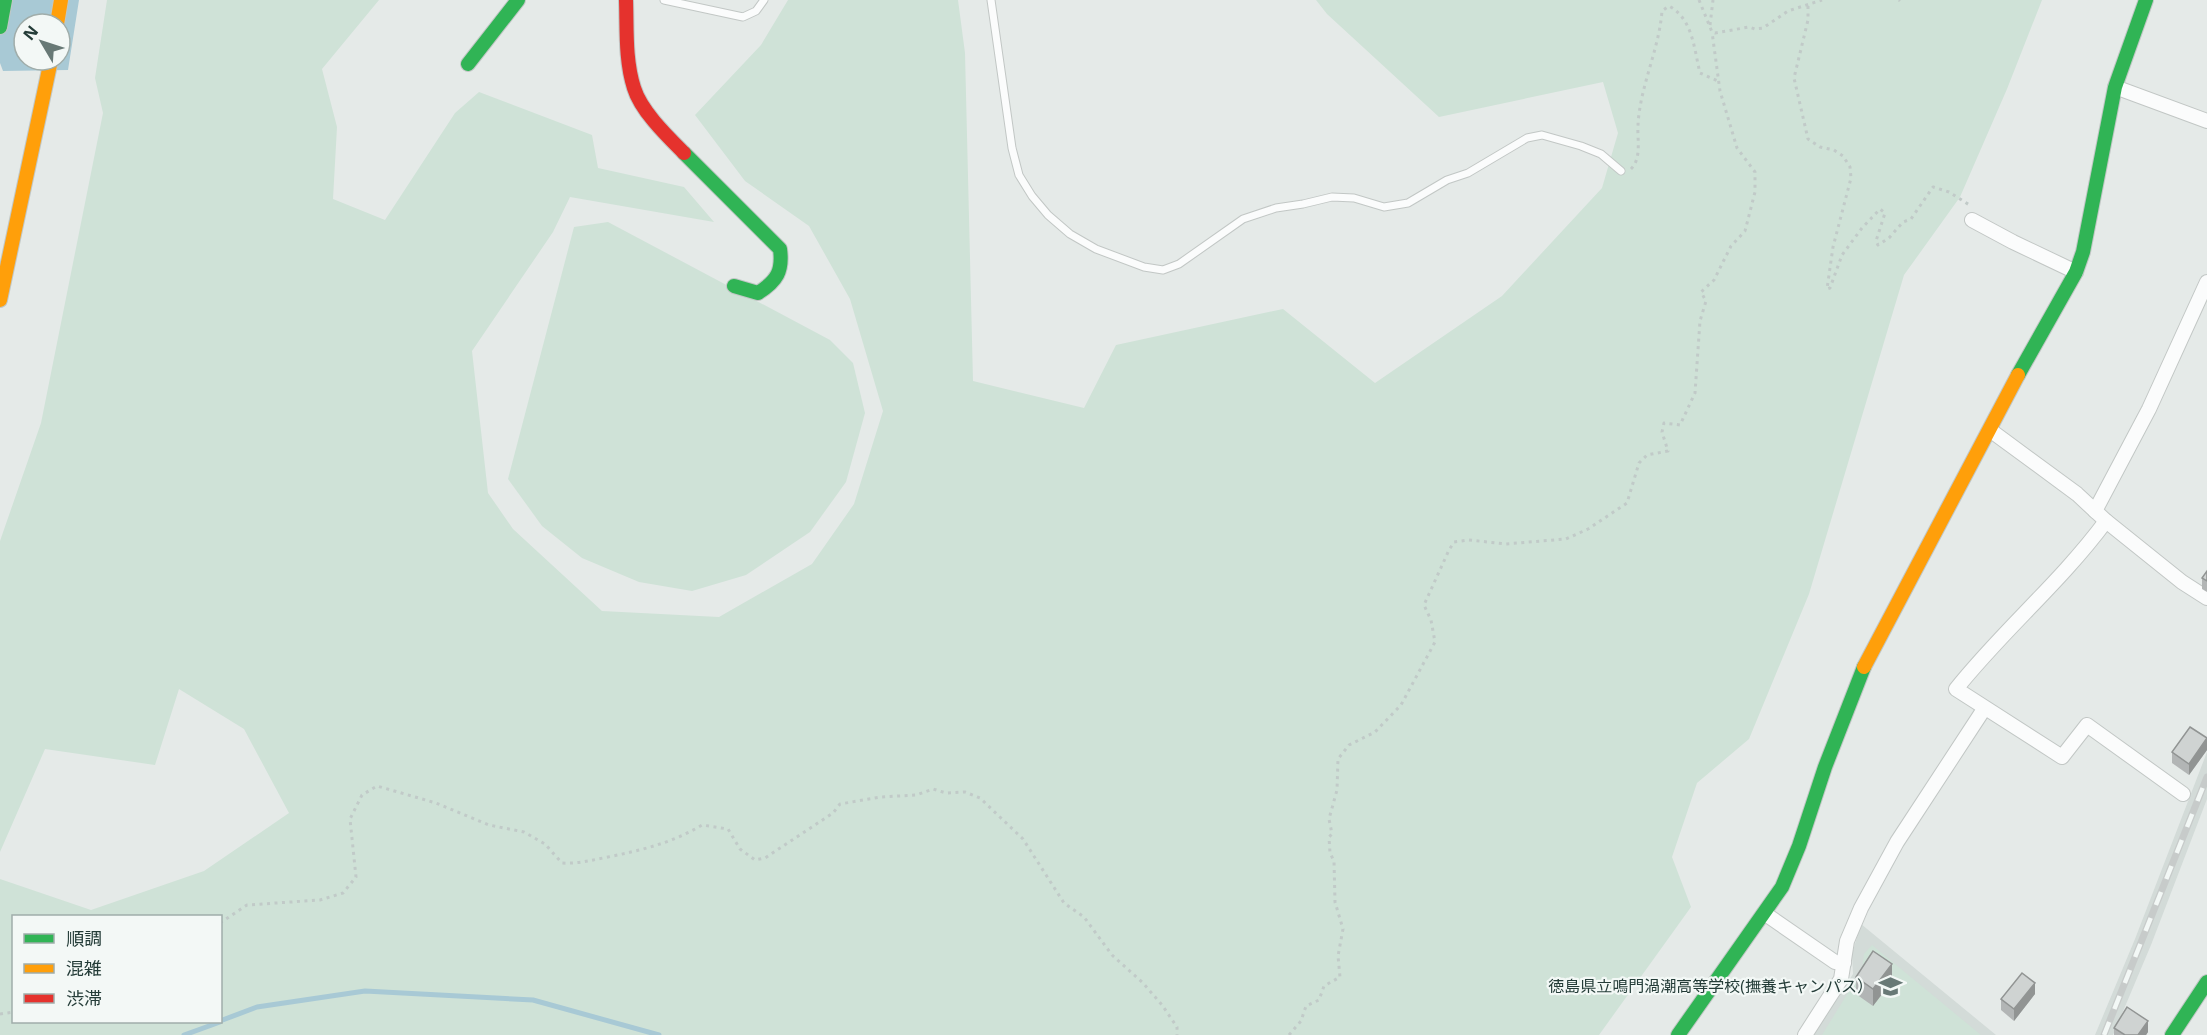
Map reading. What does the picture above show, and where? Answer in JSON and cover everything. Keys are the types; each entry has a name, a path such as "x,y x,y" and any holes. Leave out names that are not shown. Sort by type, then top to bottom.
{"main road":[{"path":"0,27 6,0"},
{"path":"468,64 518,0"},
{"path":"627,0 628,54 634,89 650,116 780,249 783,267 774,284 758,292 734,286"},
{"path":"1678,1035 1782,887 1863,669 2052,311 2076,272 2083,252 2115,87 2146,0"},
{"path":"0,300 49,72"},
{"path":"2172,1035 2207,982"}],"street":[{"path":"2115,87 2207,121"},
{"path":"1974,215 2013,242 2076,272"},
{"path":"2095,512 2149,409 2207,282"},
{"path":"1990,430 2077,494 2095,512 2182,582 2207,598"},
{"path":"2106,521 2082,554 2043,597 1981,658 1956,689 2062,757 2087,725 2183,795"},
{"path":"1805,1035 1841,979 1846,941 1892,851 1984,709"},
{"path":"1764,913 1835,962 1844,963"}],"lane":[{"path":"664,0 743,17 756,11 764,0"},
{"path":"991,0 1012,148 1019,175 1032,196 1048,215 1070,234 1096,249 1144,267 1163,270 1179,264 1243,219 1276,208 1332,196 1354,198 1384,207 1408,203 1447,180 1478,168 1527,138 1542,135 1581,146 1601,154 1621,171"}],"path":[{"path":"1289,1035 1301,1021 1306,1006 1319,1000 1324,986 1340,977 1338,956 1343,929 1335,902 1334,861 1330,853 1329,837 1332,834 1329,819 1337,790 1338,759 1349,745 1375,732 1401,705 1435,642 1431,620 1424,605 1454,542 1469,540 1506,543 1566,539 1588,529 1627,503 1639,463 1647,455 1668,451 1662,432 1664,423 1680,424 1695,393 1700,321 1706,301 1701,292 1714,280 1731,246 1745,231 1755,192 1755,172 1737,148 1718,81 1712,32 1699,0"},
{"path":"1710,27 1713,0"},
{"path":"1712,32 1749,27 1763,28 1798,6 1808,6 1822,0"},
{"path":"1621,171 1628,172 1638,162 1638,122 1661,31 1662,11 1669,6 1678,11 1688,26 1695,46 1700,73 1718,81"},
{"path":"1808,6 1808,20 1794,78 1808,140 1820,147 1834,150 1843,156 1851,168 1851,178 1833,247 1827,289 1830,288 1842,255 1862,228 1881,209 1885,213 1876,241 1878,245 1889,238 1903,222 1911,219 1933,187 1949,192 1974,215"},
{"path":"222,922 246,905 320,900 343,893 356,877 350,819 362,795 377,786 436,803 489,825 524,832 545,844 561,863 576,864 646,850 685,835 702,825 728,829 740,849 755,860 765,858 833,813 840,804 881,797 916,795 933,789 946,793 965,792 980,798 1023,839 1064,903 1084,917 1112,955 1143,983 1162,1005 1177,1027 1177,1035"}],"shaded area":[{"path":"2207,752 2207,799 2151,945 2113,1035 2095,1035 2135,939"},
{"name":"徳島県立鳴門渦潮高等学校(撫養キャンパス）","path":"1861,924 1996,1035 1813,1035 1853,974 1852,954"}],"green space":[{"path":"107,0 379,0 322,69 337,127 333,199 385,220 455,113 479,92 592,135 598,168 684,187 714,222 570,197 553,232 472,351 488,493 513,529 602,611 719,617 812,564 854,504 883,411 850,299 809,226 745,181 695,115 761,45 788,0 958,0 965,53 973,381 1084,408 1116,345 1283,309 1375,383 1502,296 1602,188 1618,133 1603,82 1439,117 1327,14 1316,0 2042,0 2007,89 1960,197 1904,275 1809,594 1749,739 1697,783 1672,857 1691,907 1599,1035 0,1035 0,879 91,910 204,871 289,813 244,729 179,689 155,765 45,749 0,852 0,541 41,423 103,113 95,78"},
{"path":"608,222 830,340 853,363 865,413 846,482 810,532 746,575 692,591 639,582 582,558 542,526 508,479 574,227"},
{"name":"徳島県立鳴門渦潮高等学校(撫養キャンパス）","path":"1872,945 1981,1035 1822,1035 1862,970 1864,954"}],"water":[{"path":"0,0 79,0 72,45 72,12 12,12 12,71 3,71 0,63"}],"building":[{"path":"2207,571 2207,581 2202,578"},
{"path":"2190,727 2207,738 2189,764 2172,752"},
{"path":"1873,951 1892,964 1873,989 1856,977"},
{"path":"2022,973 2035,983 2014,1009 2001,999"},
{"path":"2127,1007 2148,1021 2138,1035 2125,1035 2114,1028"}],"waterway":[{"path":"222,1020 257,1007 365,991 533,1000 659,1035"},
{"path":"184,1035 217,1023"}],"railway":[{"path":"2104,1035 2207,777"}],"traffic: fast":[{"path":"0,27 5,0"},
{"path":"468,64 518,0"},
{"path":"2018,375 2076,272 2083,252 2115,87 2146,0"},
{"path":"684,153 780,249 777,275 765,289 758,293 734,286"},
{"path":"1678,1035 1782,887 1864,667"},
{"path":"2172,1035 2207,982"}],"traffic: slow":[{"path":"59,12 61,0"},
{"path":"0,300 48,72"},
{"path":"1864,667 2018,375"}],"traffic: jam":[{"path":"626,0 628,55 637,97 648,114 684,153"}],"place":[{"name":"徳島県立鳴門渦潮高等学校(撫養キャンパス）","path":"1891,986"}]}
